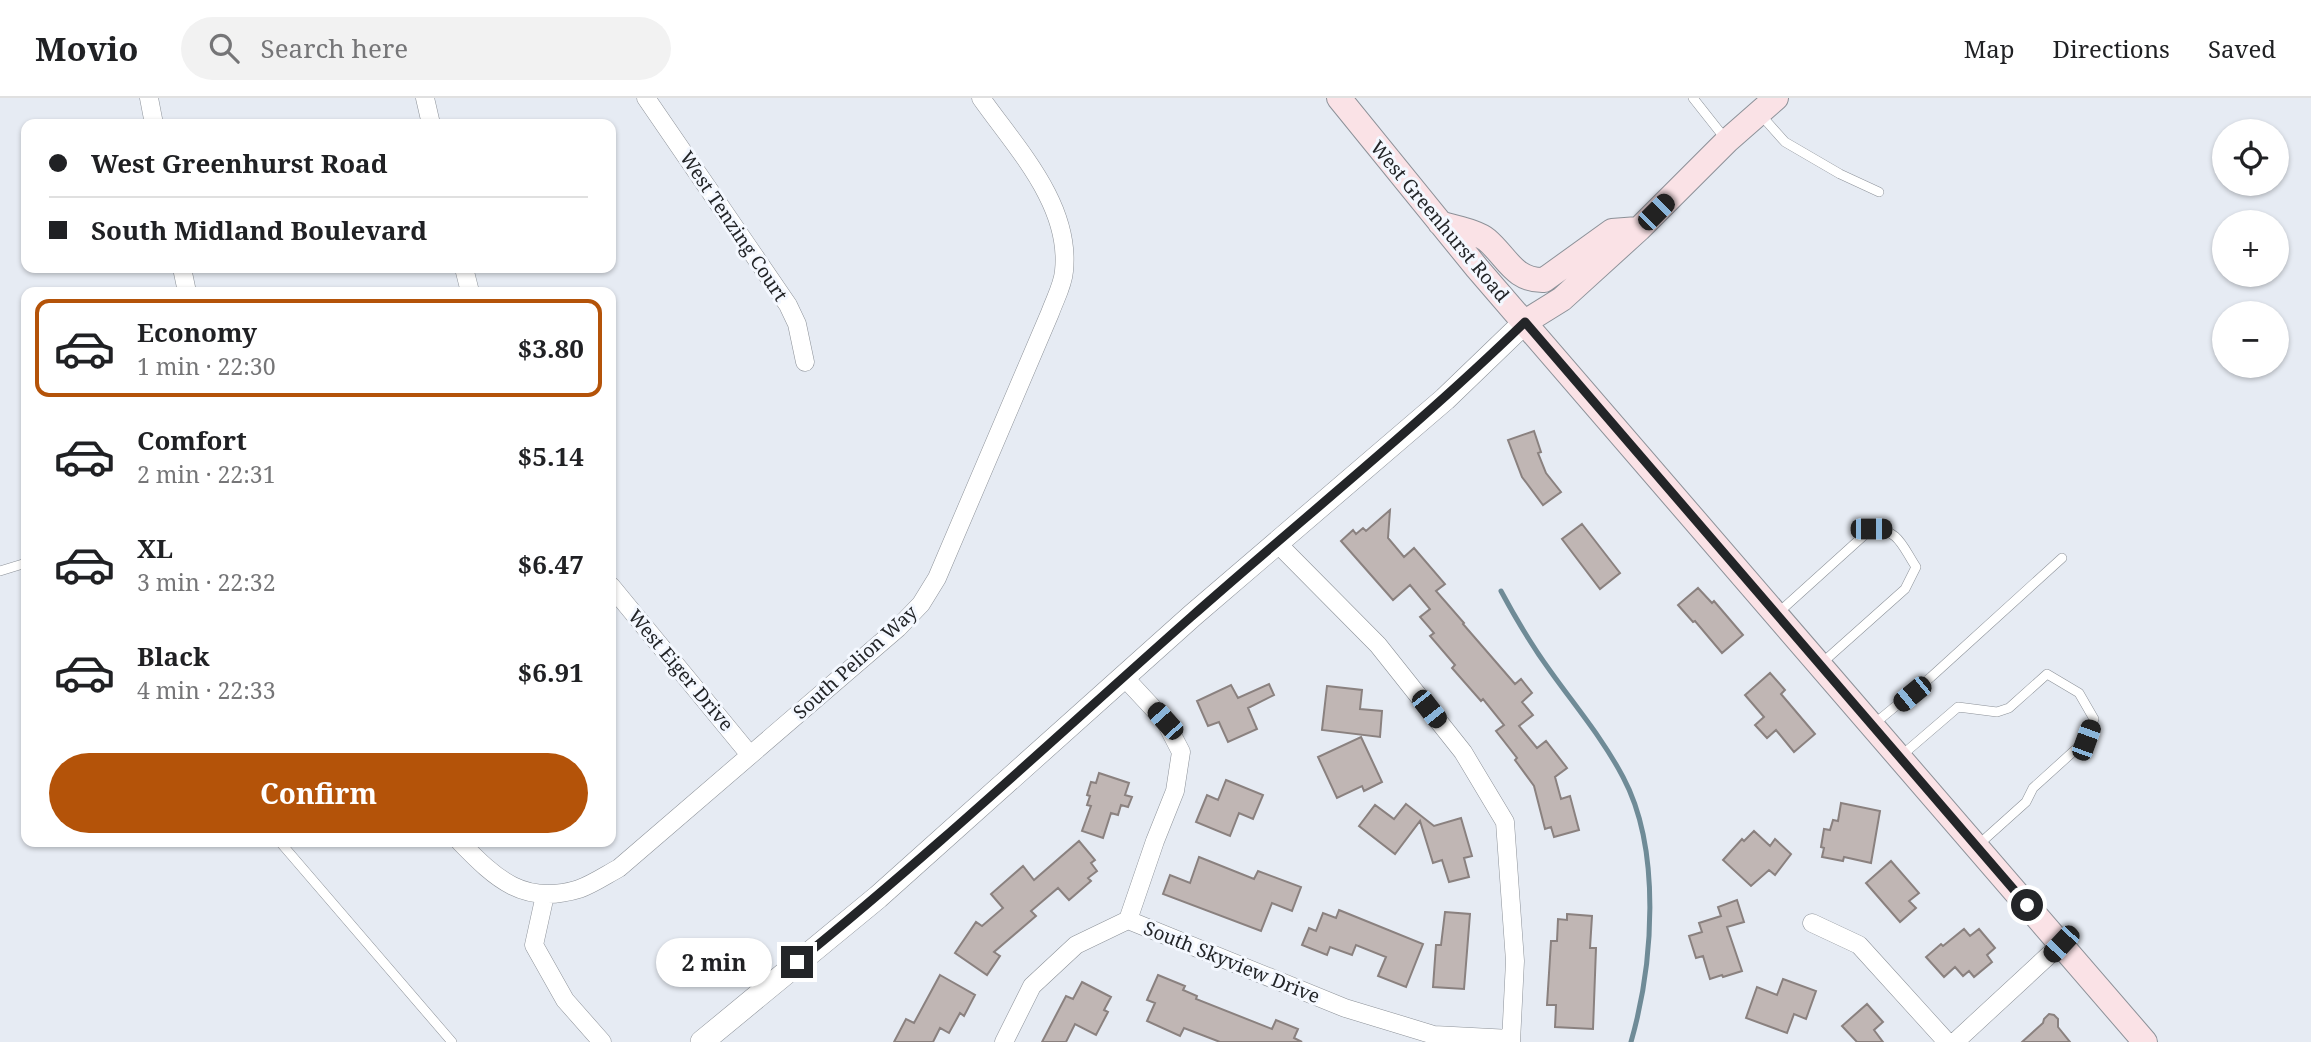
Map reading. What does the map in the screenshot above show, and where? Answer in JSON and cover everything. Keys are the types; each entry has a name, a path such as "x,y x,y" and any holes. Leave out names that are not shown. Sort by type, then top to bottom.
{"main road":[{"name":"West Greenhurst Road","path":"1341,99 1525,322 2145,1042"},
{"path":"1525,322 1562,299 1767,105"},
{"path":"1440,222 1486,239 1518,273 1531,281 1544,280 1612,231 1639,229"}],"street":[{"path":"149,98 153,119"},
{"path":"425,98 430,119"},
{"name":"West Tenzing Court","path":"646,98 788,304 797,324 804,362"},
{"name":"South Pelion Way","path":"545,895 581,888 619,868 898,628 921,604 932,586 1050,313 1064,274 1065,244 1059,219 1048,194 981,98"},
{"path":"702,1042 878,897 1124,677 1445,399 1525,322"},
{"path":"1278,544 1378,645 1463,752 1505,822 1515,961 1511,1041"},
{"name":"West Eiger Drive","path":"616,592 750,755"},
{"path":"1124,677 1165,721 1181,752 1175,790 1128,920"},
{"path":"465,847 486,869 509,886 545,895 534,945 565,1000 602,1042"},
{"name":"South Skyview Drive","path":"1004,1042 1032,986 1076,944 1128,920 1345,1008 1434,1035 1511,1041"},
{"path":"1812,923 1860,945 1947,1042"},
{"path":"1955,1042 2061,944"}],"lane":[{"path":"1693,98 1727,141"},
{"path":"1767,105 1785,142 1840,174 1880,192"},
{"path":"1776,614 1871,529 1886,529 1897,538 1916,567 1905,589 1820,664"},
{"path":"1872,726 1931,677 2062,558"},
{"path":"0,570 21,564"},
{"path":"1900,757 1958,707 1997,712 2009,708 2047,674 2079,693 2094,719 2086,740 2033,788 2026,802 1977,846"},
{"path":"284,847 452,1042"}],"building":[{"path":"1534,431 1541,452 1538,453 1546,473 1561,492 1543,505 1522,477 1508,440"},
{"path":"1390,510 1388,538 1404,557 1414,548 1445,584 1436,591 1515,684 1521,679 1532,693 1522,702 1533,715 1519,726 1537,748 1546,741 1567,768 1555,777 1561,799 1570,796 1579,830 1554,837 1551,827 1545,829 1534,786 1496,731 1504,725 1452,668 1455,665 1430,636 1434,633 1420,617 1430,609 1410,585 1393,600 1341,541 1353,530 1356,534 1363,528 1366,531"},
{"path":"1582,524 1620,573 1600,589 1562,539"},
{"path":"1698,588 1712,603 1714,601 1743,635 1722,653 1678,605"},
{"path":"1770,673 1785,690 1781,694 1815,734 1794,752 1776,730 1767,738 1755,725 1764,717 1745,695"},
{"path":"1269,684 1274,695 1248,708 1257,729 1228,742 1219,722 1208,726 1197,701 1231,685 1238,698"},
{"path":"1327,686 1362,690 1360,709 1382,711 1380,737 1322,730"},
{"path":"1361,737 1382,782 1364,791 1362,786 1337,798 1318,757"},
{"path":"1099,773 1129,783 1125,795 1132,797 1128,807 1121,805 1118,815 1111,813 1103,838 1082,831 1091,806 1087,805 1090,796 1087,795 1091,782 1096,783"},
{"path":"1226,780 1263,795 1253,819 1239,813 1230,836 1196,822 1207,795 1218,800"},
{"path":"1841,803 1880,811 1871,863 1844,857 1843,861 1822,857 1824,829 1830,830 1833,820 1838,821"},
{"path":"1406,804 1434,826 1461,818 1472,856 1464,858 1469,877 1449,882 1442,860 1433,863 1420,821 1395,854 1359,826 1375,805 1394,819"},
{"path":"1754,831 1770,846 1775,839 1791,854 1775,875 1769,870 1751,886 1723,860 1742,839 1744,841"},
{"path":"1079,841 1095,860 1091,863 1097,871 1088,878 1091,881 1069,900 1058,888 1031,911 1036,916 994,952 1000,956 987,975 955,953 976,922 982,926 1003,908 991,894 1023,866 1034,880"},
{"path":"1199,857 1254,879 1258,871 1301,887 1292,911 1272,903 1261,931 1163,894 1170,875 1190,883"},
{"path":"1891,861 1919,893 1909,901 1916,908 1900,922 1866,883"},
{"path":"1737,900 1744,922 1727,927 1742,971 1710,979 1703,956 1696,958 1689,936 1702,932 1699,923 1721,916 1718,907"},
{"path":"1339,910 1423,944 1406,987 1378,976 1386,957 1356,945 1352,955 1330,947 1327,955 1302,945 1309,928 1316,931 1323,913 1336,918"},
{"path":"1445,912 1470,914 1464,989 1433,987 1436,945 1441,945"},
{"path":"1567,914 1592,916 1590,948 1596,948 1593,1029 1555,1027 1556,1005 1547,1005 1551,941 1557,941 1558,919 1567,920"},
{"path":"1964,929 1970,936 1979,929 1995,948 1987,955 1992,962 1974,977 1969,971 1963,976 1955,967 1944,977 1926,957"},
{"path":"940,975 975,995 964,1016 960,1013 949,1033 940,1028 933,1042 894,1042 906,1019 914,1023"},
{"path":"1158,975 1185,986 1183,990 1197,996 1196,999 1272,1029 1276,1020 1298,1029 1294,1038 1302,1042 1220,1042 1184,1028 1180,1036 1147,1021 1155,1003 1147,1000"},
{"path":"1783,979 1816,991 1806,1019 1794,1014 1787,1033 1746,1018 1757,987 1777,995"},
{"path":"1082,982 1111,997 1104,1010 1108,1012 1096,1035 1075,1024 1066,1042 1042,1042 1066,996 1073,999"},
{"path":"1867,1004 1883,1022 1874,1030 1883,1042 1857,1042 1842,1026"},
{"path":"2049,1014 2058,1019 2058,1027 2070,1042 2022,1042 2043,1023"}],"waterway":[{"path":"1501,591 1537,652 1607,749 1635,806 1644,838 1650,908 1645,978 1631,1042"}],"route":[{"path":"797,962 878,897 1193,615 1445,399 1525,322 2027,905"}]}
